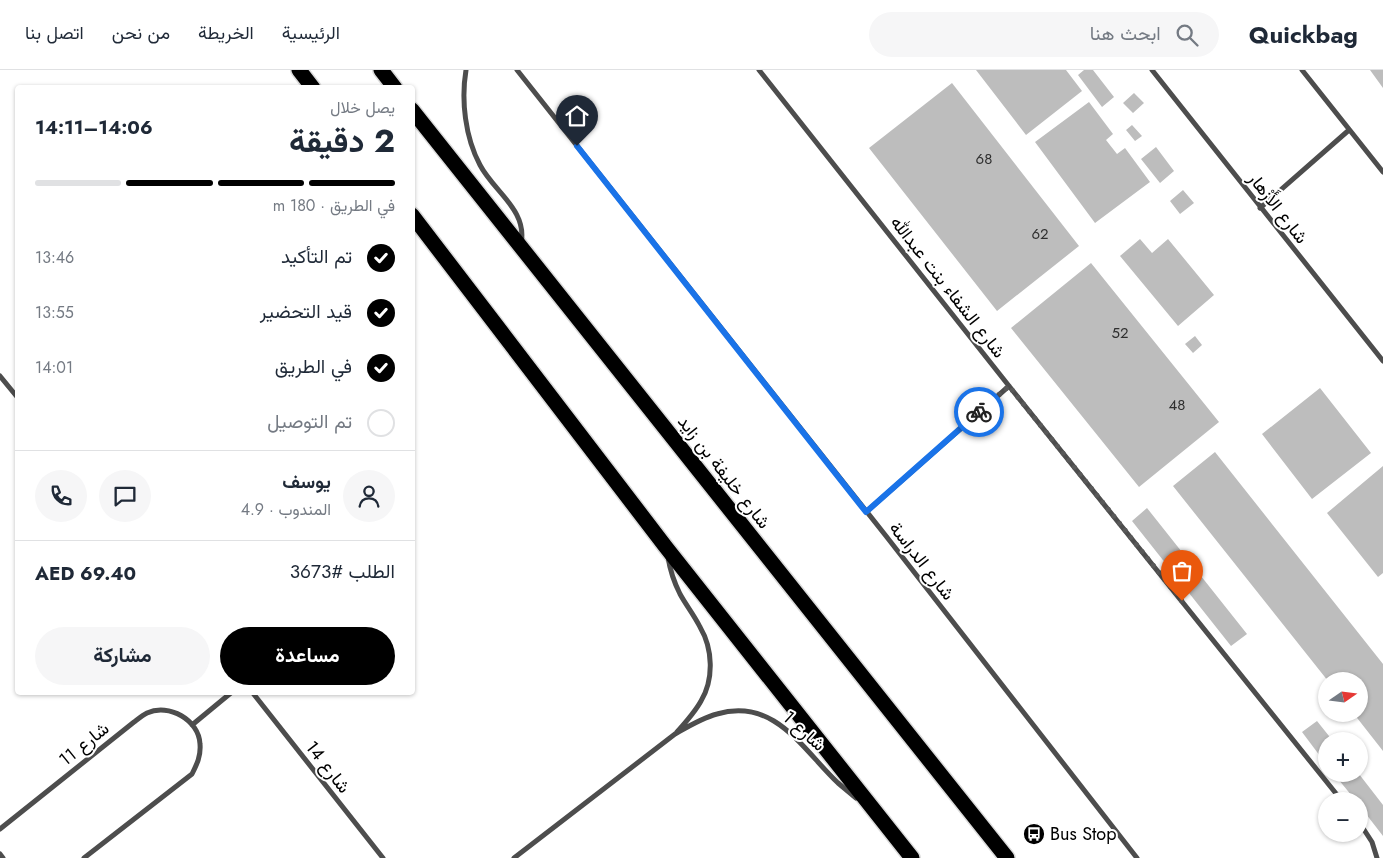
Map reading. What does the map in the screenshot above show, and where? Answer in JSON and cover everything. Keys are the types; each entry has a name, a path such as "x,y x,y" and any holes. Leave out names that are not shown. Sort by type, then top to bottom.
{"highway":[{"path":"299,70 310,85"},
{"path":"381,70 393,85"},
{"name":"شارع خليفة بن زايد","path":"415,114 1007,858"},
{"path":"415,219 665,546 912,858"}],"street":[{"path":"466,70 463,98 468,131 474,151 480,167 519,218 524,234 521,247"},
{"name":"شارع الدراسة","path":"517,70 1137,858"},
{"name":"شارع الشفاء بنت عبدالله","path":"759,70 1009,386 1335,792"},
{"name":"شارع الأَزْهار","path":"1152,70 1383,361"},
{"path":"1302,70 1383,172"},
{"path":"1260,208 1350,130"},
{"path":"0,376 15,394"},
{"path":"866,512 1009,386"},
{"name":"شارع 1","path":"665,546 680,595 701,628 710,656 707,686 702,700 676,734"},
{"path":"84,858 192,774 199,759 200,742 192,725 228,695"},
{"name":"شارع 14","path":"254,695 383,858"},
{"name":"شارع 11","path":"0,829 148,712 165,710 181,715 192,725"},
{"name":"شارع 1","path":"514,858 676,734 703,718 718,713 734,711 766,716 780,724 799,741 838,783 874,810"},
{"path":"1368,836 1377,858"},
{"path":"0,854 3,858"}],"building":[{"path":"976,70 1066,70 1082,91 1026,135"},
{"path":"1084,70 1093,70 1114,97 1102,107 1078,75"},
{"path":"1370,70 1383,70 1383,88"},
{"path":"952,83 1079,246 997,311 869,148"},
{"path":"1134,93 1144,103 1133,113 1123,103"},
{"path":"1089,102 1113,134 1106,140 1117,154 1125,148 1150,182 1095,223 1035,142"},
{"path":"1132,125 1142,136 1135,141 1126,130"},
{"path":"1156,147 1174,171 1160,183 1141,159"},
{"path":"1183,190 1194,203 1180,214 1170,201"},
{"path":"1140,239 1152,253 1168,239 1214,295 1178,326 1120,256"},
{"path":"1091,263 1219,422 1139,487 1011,328"},
{"path":"1195,336 1202,345 1193,353 1185,344"},
{"path":"1320,388 1371,453 1312,499 1262,434"},
{"path":"1215,452 1383,664 1383,751 1360,722 1368,722 1368,672 1321,672 1173,486"},
{"path":"1383,466 1383,573 1378,577 1327,513"},
{"path":"1147,508 1247,634 1231,646 1132,521"},
{"path":"1317,721 1326,732 1318,732 1318,753 1302,732"},
{"path":"1341,782 1365,782 1383,805 1383,836 1368,817 1368,792 1349,792"}],"way so far":[{"path":"979,412 1009,386 1182,601"}],"place":[{"name":"Bus Stop","path":"1034,834"}],"route":[{"path":"577,146 866,512 979,412"}]}
